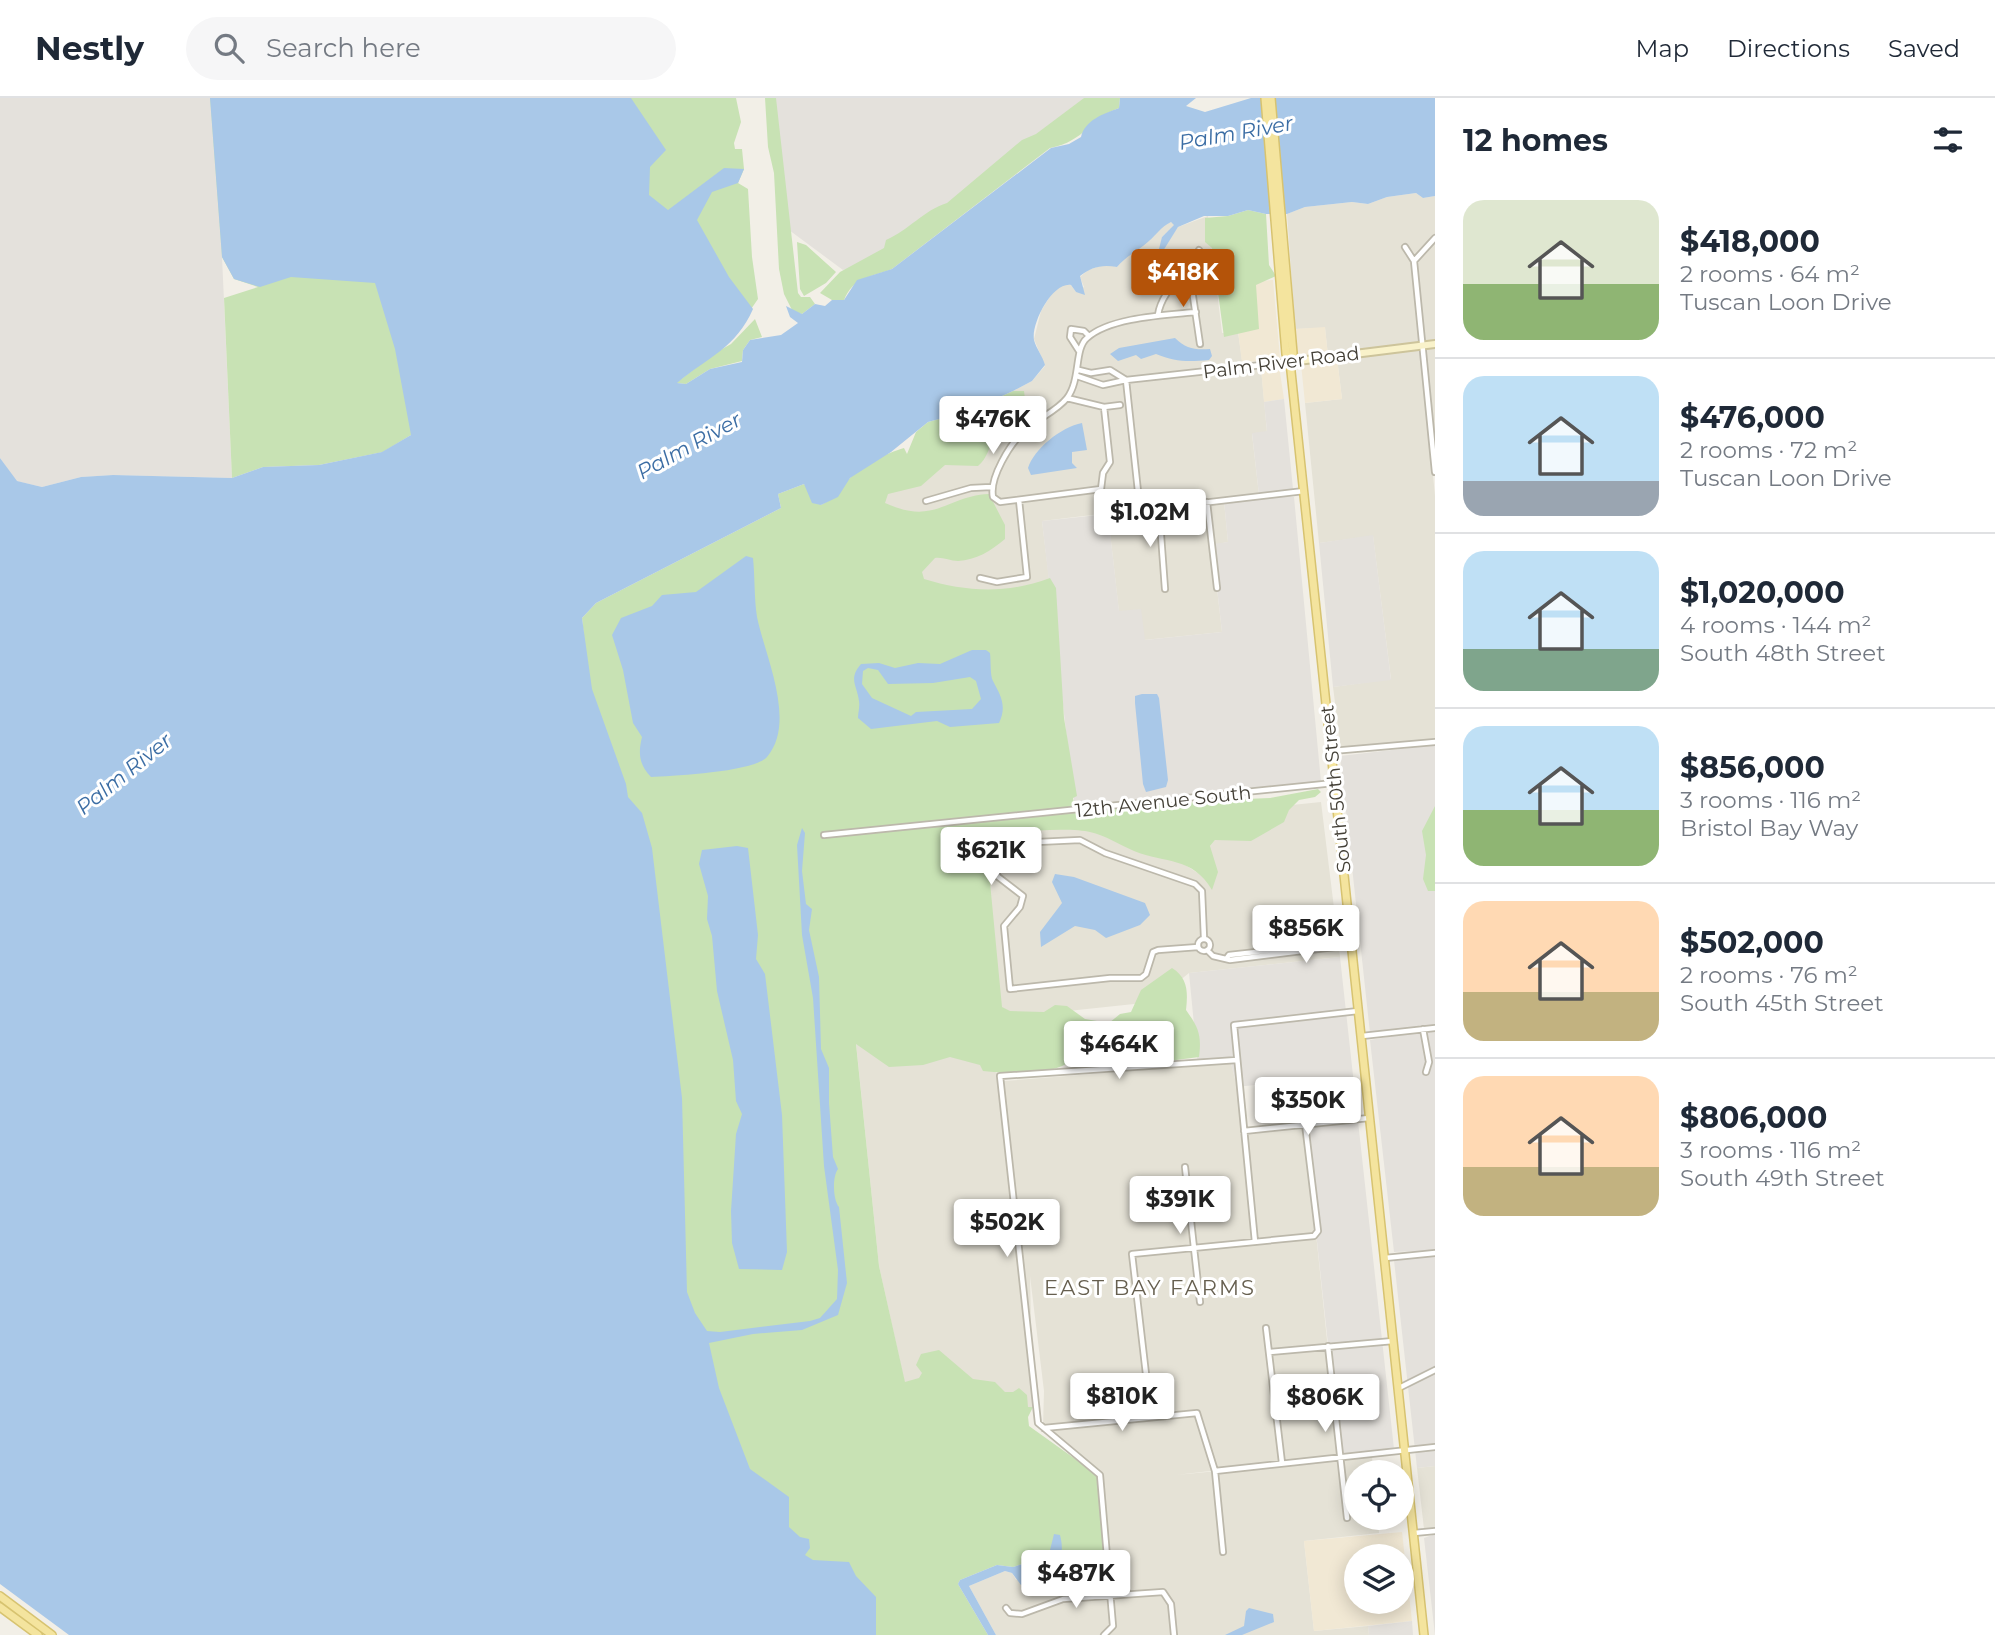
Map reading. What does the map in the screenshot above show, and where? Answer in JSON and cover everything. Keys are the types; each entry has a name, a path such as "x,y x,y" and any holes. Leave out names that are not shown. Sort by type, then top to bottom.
{"main road":[{"name":"South 50th Street","path":"1265,98 1293,353 1290,362 1424,1635"},
{"name":"South 50th Street","path":"1270,98 1277,222"},
{"path":"0,1596 52,1635"},
{"path":"0,1607 38,1635"}],"street":[{"path":"1414,261 1435,238"},
{"path":"1405,247 1414,261 1435,472"},
{"path":"1158,315 1163,297 1189,269 1199,250"},
{"path":"1189,269 1200,344"},
{"path":"991,487 1023,432 1067,398 1078,373 1079,351 1088,336 1127,320 1196,312"},
{"path":"1079,351 1070,337 1071,329 1084,331 1088,336"},
{"name":"Palm River Road","path":"1078,373 1107,385 1126,380 1435,344"},
{"name":"Palm River Road","path":"1078,373 1110,370 1126,380"},
{"path":"1093,381 1095,373"},
{"path":"1126,380 1140,510"},
{"path":"1067,398 1104,407 1120,405"},
{"path":"991,487 997,500 1019,500 1101,489 1103,473 1110,462 1104,407"},
{"path":"926,501 971,488 991,487"},
{"path":"1100,514 1304,491"},
{"path":"980,579 997,582 1027,578 1019,500"},
{"path":"1207,502 1217,588"},
{"path":"1159,508 1165,589"},
{"path":"1331,751 1435,742"},
{"name":"12th Avenue South","path":"824,835 1334,783"},
{"path":"1207,950 1210,943 1204,938 1202,891 1195,884 1105,853 1080,840 1000,842 993,849 997,876 1023,896 1020,907 1003,926 1010,989 1110,978 1142,978 1153,952 1158,950 1198,947 1213,956 1226,958 1289,948 1351,945"},
{"path":"1198,947 1199,941 1204,938"},
{"path":"1255,1242 1235,1024 1358,1011"},
{"path":"1361,1036 1435,1028"},
{"path":"1423,1029 1429,1062 1426,1072"},
{"path":"1104,1635 1113,1626 1100,1475 1038,1423 1000,1076 1237,1060"},
{"path":"1244,1131 1370,1118"},
{"path":"1151,1417 1132,1254 1314,1236 1318,1231 1305,1124"},
{"path":"1185,1167 1200,1302"},
{"path":"1384,1258 1435,1252"},
{"path":"1266,1328 1282,1463"},
{"path":"1269,1352 1393,1341"},
{"path":"1328,1346 1344,1492"},
{"path":"1398,1389 1435,1370"},
{"path":"1044,1429 1197,1413 1215,1471 1223,1552"},
{"path":"1215,1471 1435,1447"},
{"path":"1413,1533 1435,1531"},
{"path":"1006,1608 1010,1613 1022,1614 1063,1599 1163,1592 1171,1604 1174,1635"}],"shaded area":[{"path":"0,98 210,98 222,257 232,478 113,475 81,477 42,487 16,481 0,458"},
{"path":"774,98 1100,98 869,264 843,270 789,230"},
{"path":"1416,193 1423,198 1435,196 1435,342 1328,356 1325,328 1295,329 1287,214 1305,207 1352,202 1368,204 1387,197"},
{"path":"1208,216 1222,333 1238,332 1243,367 1261,368 1267,432 1252,434 1259,495 1042,521 1050,587 910,600 878,498 1013,391 1032,381 1045,366 1034,339 1041,311 1054,290 1065,284 1071,285 1076,292 1084,287 1080,277 1088,270 1106,264 1117,267 1126,255 1150,240 1162,226 1171,222 1175,225 1162,237 1169,240 1178,227"},
{"path":"1273,280 1280,358 1242,363 1238,331 1253,282"},
{"path":"1325,327 1328,356 1297,360 1295,329"},
{"path":"1435,346 1435,468 1423,347"},
{"path":"1421,348 1435,496 1435,739 1341,749 1333,687 1391,679 1373,536 1319,543 1305,403 1342,399 1337,358"},
{"path":"1337,358 1342,399 1305,403 1301,364"},
{"path":"1279,366 1284,399 1264,402 1261,368"},
{"path":"1284,399 1293,489 1259,495 1252,433 1267,431 1264,402"},
{"path":"1294,497 1321,782 1075,810 1042,521 1108,514 1119,611 1141,609 1145,640 1222,632 1212,544 1228,542 1224,501"},
{"path":"1224,501 1228,542 1212,545 1222,632 1144,640 1119,612 1108,514"},
{"path":"1373,535 1391,680 1333,687 1319,543"},
{"path":"1435,745 1435,1026 1370,1033 1340,756"},
{"path":"1321,802 1340,957 1189,973 1153,1002 1002,1018 984,834 1089,825 1179,861 1204,877 1210,846 1215,840 1292,805"},
{"path":"1340,957 1394,1449 1340,1456 1304,1120 1286,1122 1281,1082 1237,1087 1231,1063 1198,1066 1189,973"},
{"path":"1435,1029 1435,1250 1394,1252 1370,1040"},
{"path":"958,1034 1004,1081 1231,1063 1237,1087 1242,1134 1305,1127 1339,1456 1176,1475 1372,1456 1372,1460 1344,1460 1344,1530 1379,1530 1379,1533 1304,1541 1314,1631 1368,1626 1369,1635 996,1635 969,1586 1005,1571 1012,1573 1016,1580 1061,1555 1106,1549 1100,1475 1043,1427 1044,1391 1030,1276 1033,1407 912,1416 879,1266 856,1043"},
{"path":"1435,1256 1435,1466 1417,1468 1394,1260"},
{"path":"1435,1466 1435,1529 1424,1529 1417,1468"},
{"path":"1402,1532 1403,1544 1344,1544 1344,1614 1411,1614 1412,1621 1314,1631 1304,1541"},
{"path":"1435,1534 1435,1635 1424,1538"},
{"path":"1412,1621 1413,1635 1369,1635 1368,1626"}],"green space":[{"path":"210,98 378,98 417,384 411,435 383,452 319,465 263,467 232,478 224,298 258,287 234,279 222,257"},
{"path":"595,98 736,98 741,122 734,143 735,149 742,149 744,169 738,183 748,189 752,257 758,299 740,325 699,350"},
{"path":"765,98 776,98 798,293 801,297 810,297 815,304 802,314 793,312 784,294 779,269 774,173 768,147"},
{"path":"1084,98 1120,98 1119,108 1100,118 1072,140 1050,148 892,269 858,282 844,300 832,300 820,293 840,272 884,248 886,240 931,210 947,203 1022,140 1036,134"},
{"path":"1248,210 1266,214 1269,265 1276,276 1256,285 1259,329 1224,337 1212,248 1205,242 1205,218 1228,216"},
{"path":"797,242 806,245 836,272 826,283 804,296 800,289"},
{"path":"755,319 762,337 750,340 743,350 742,361 710,369 686,384 676,383 731,344"},
{"path":"1013,391 1024,391 1025,399 1001,428 978,466 945,465 921,486 888,494 885,503 917,512 929,511 961,499 989,494 1005,525 1005,539 989,551 971,559 958,561 935,558 922,572 924,579 971,589 1003,589 1050,578 1056,588 1064,718 1077,796 1073,798 1075,810 969,822 1270,798 1318,789 1321,792 1315,797 1299,800 1289,810 1284,822 1251,841 1215,840 1210,846 1218,872 1212,890 1196,871 1187,866 1134,851 1107,838 1081,830 1036,830 1005,834 986,841 1002,1007 1010,1011 1044,1012 1055,1005 1067,1006 1085,1019 1109,1023 1120,1014 1131,1012 1141,990 1172,968 1181,976 1186,986 1186,1010 1198,1031 1199,1057 1161,1062 1133,1055 1135,1044 1125,1029 1099,1030 1084,1049 1065,1065 1030,1073 983,1071 980,1065 950,1057 923,1065 889,1067 856,1044 879,1266 905,1382 919,1378 922,1373 916,1365 921,1354 939,1350 973,1379 995,1382 1005,1392 1013,1392 1019,1388 1027,1395 1028,1407 1033,1407 1028,1417 1029,1426 1099,1476 1106,1550 1061,1555 1050,1550 1042,1558 1013,1567 997,1565 960,1580 958,1584 988,1635 685,1635 582,618 596,603 781,508 778,494 804,484 821,505 835,496 854,474 867,464 904,448 907,454 916,432 928,422 969,411"},
{"path":"1435,806 1435,891 1428,891 1423,879 1426,855 1422,831"}],"water":[{"name":"Palm River","path":"210,98 631,98 666,150 650,167 649,195 668,210 724,168 744,169 738,183 712,192 697,220 729,277 753,309 730,343 677,383 686,384 710,369 742,362 743,350 750,340 781,335 798,323 790,317 786,306 802,314 815,304 825,306 832,300 844,300 857,280 892,269 1051,148 1069,144 1081,137 1091,122 1119,108 1120,98 1196,98 1186,106 1205,112 1251,98 1435,98 1435,196 1423,198 1416,193 1387,197 1368,204 1352,202 1305,207 1287,214 1266,214 1248,210 1228,216 1204,216 1178,227 1163,251 1158,253 1162,237 1174,225 1171,222 1117,267 1097,267 1080,276 1085,295 1076,292 1071,285 1057,290 1050,297 1039,315 1034,333 1035,343 1045,365 1032,381 969,411 928,422 891,452 850,478 838,497 821,505 812,503 804,484 778,494 781,508 596,603 582,618 592,689 626,784 628,797 642,813 652,848 682,1098 687,1292 695,1313 707,1331 720,1332 810,1321 820,1318 837,1299 838,1270 824,1166 813,998 802,935 797,845 802,828 805,833 802,871 806,904 812,909 809,930 819,977 821,1049 829,1068 833,1157 838,1169 834,1194 839,1207 847,1283 838,1315 802,1330 753,1334 709,1343 719,1388 750,1469 789,1497 789,1527 800,1537 809,1539 810,1548 805,1555 813,1560 849,1562 856,1576 876,1597 876,1635 69,1635 0,1584 0,458 17,481 42,487 81,477 113,475 232,478 263,467 319,465 382,452 411,435 395,349 375,283 291,277 260,287 234,279 222,257"},
{"path":"1175,338 1191,348 1210,349 1212,356 1209,360 1188,361 1169,359 1156,354 1141,359 1136,355 1118,361 1110,354 1119,348"},
{"path":"1082,423 1087,450 1072,452 1072,463 1077,468 1031,475 1028,468 1042,446 1057,434"},
{"path":"746,556 753,558 757,617 776,688 779,726 776,743 767,757 746,766 730,770 651,777 640,759 642,737 633,723 623,670 612,635 621,618 652,606 662,595 696,592"},
{"path":"972,650 986,650 990,653 992,679 1003,706 999,723 950,727 937,721 871,729 858,718 859,703 854,678 861,664 879,663 895,668 918,663 940,664","holes":["868,668 878,670 888,684 933,683 970,677 976,681 981,699 972,709 916,712 911,716 872,698 862,684 863,671"]},
{"path":"1157,694 1159,698 1168,780 1166,787 1146,792 1135,703 1135,696"},
{"path":"737,846 748,848 758,935 756,959 765,974 782,1115 787,1252 782,1270 739,1269 732,1243 731,1211 736,1134 742,1114 736,1101 733,1060 717,991 712,936 707,919 708,896 699,864 702,850"},
{"path":"1055,874 1074,877 1145,903 1150,915 1140,925 1106,938 1095,930 1075,926 1041,947 1040,932 1062,903 1052,882"},
{"path":"1054,1534 1060,1535 1062,1546 1059,1563 1040,1580 1021,1585 1012,1573 1005,1571 969,1586 996,1635 988,1635 958,1584 960,1580 997,1565 1013,1567 1042,1558 1050,1550"},
{"path":"1249,1608 1273,1614 1274,1622 1242,1635 1225,1635 1244,1626"}],"district":[{"name":"EAST BAY FARMS","path":"1150,1288"}]}
